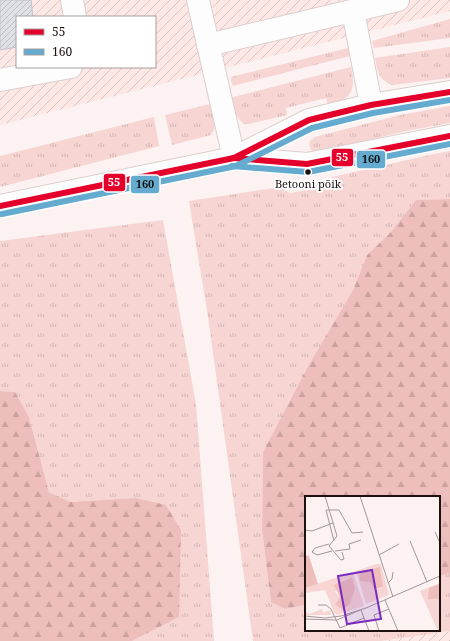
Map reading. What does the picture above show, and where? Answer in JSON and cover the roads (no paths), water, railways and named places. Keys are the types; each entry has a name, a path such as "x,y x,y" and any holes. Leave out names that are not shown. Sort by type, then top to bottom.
{"street":[{"path":"72,0 75,16"},
{"path":"198,0 234,158"},
{"path":"208,45 398,0"},
{"path":"353,11 371,105"},
{"path":"0,80 66,68"},
{"path":"0,206 234,158 309,120 371,105 450,92"},
{"path":"234,158 307,164 450,136"}],"place":[{"name":"Betooni põik","path":"308,172"}]}
